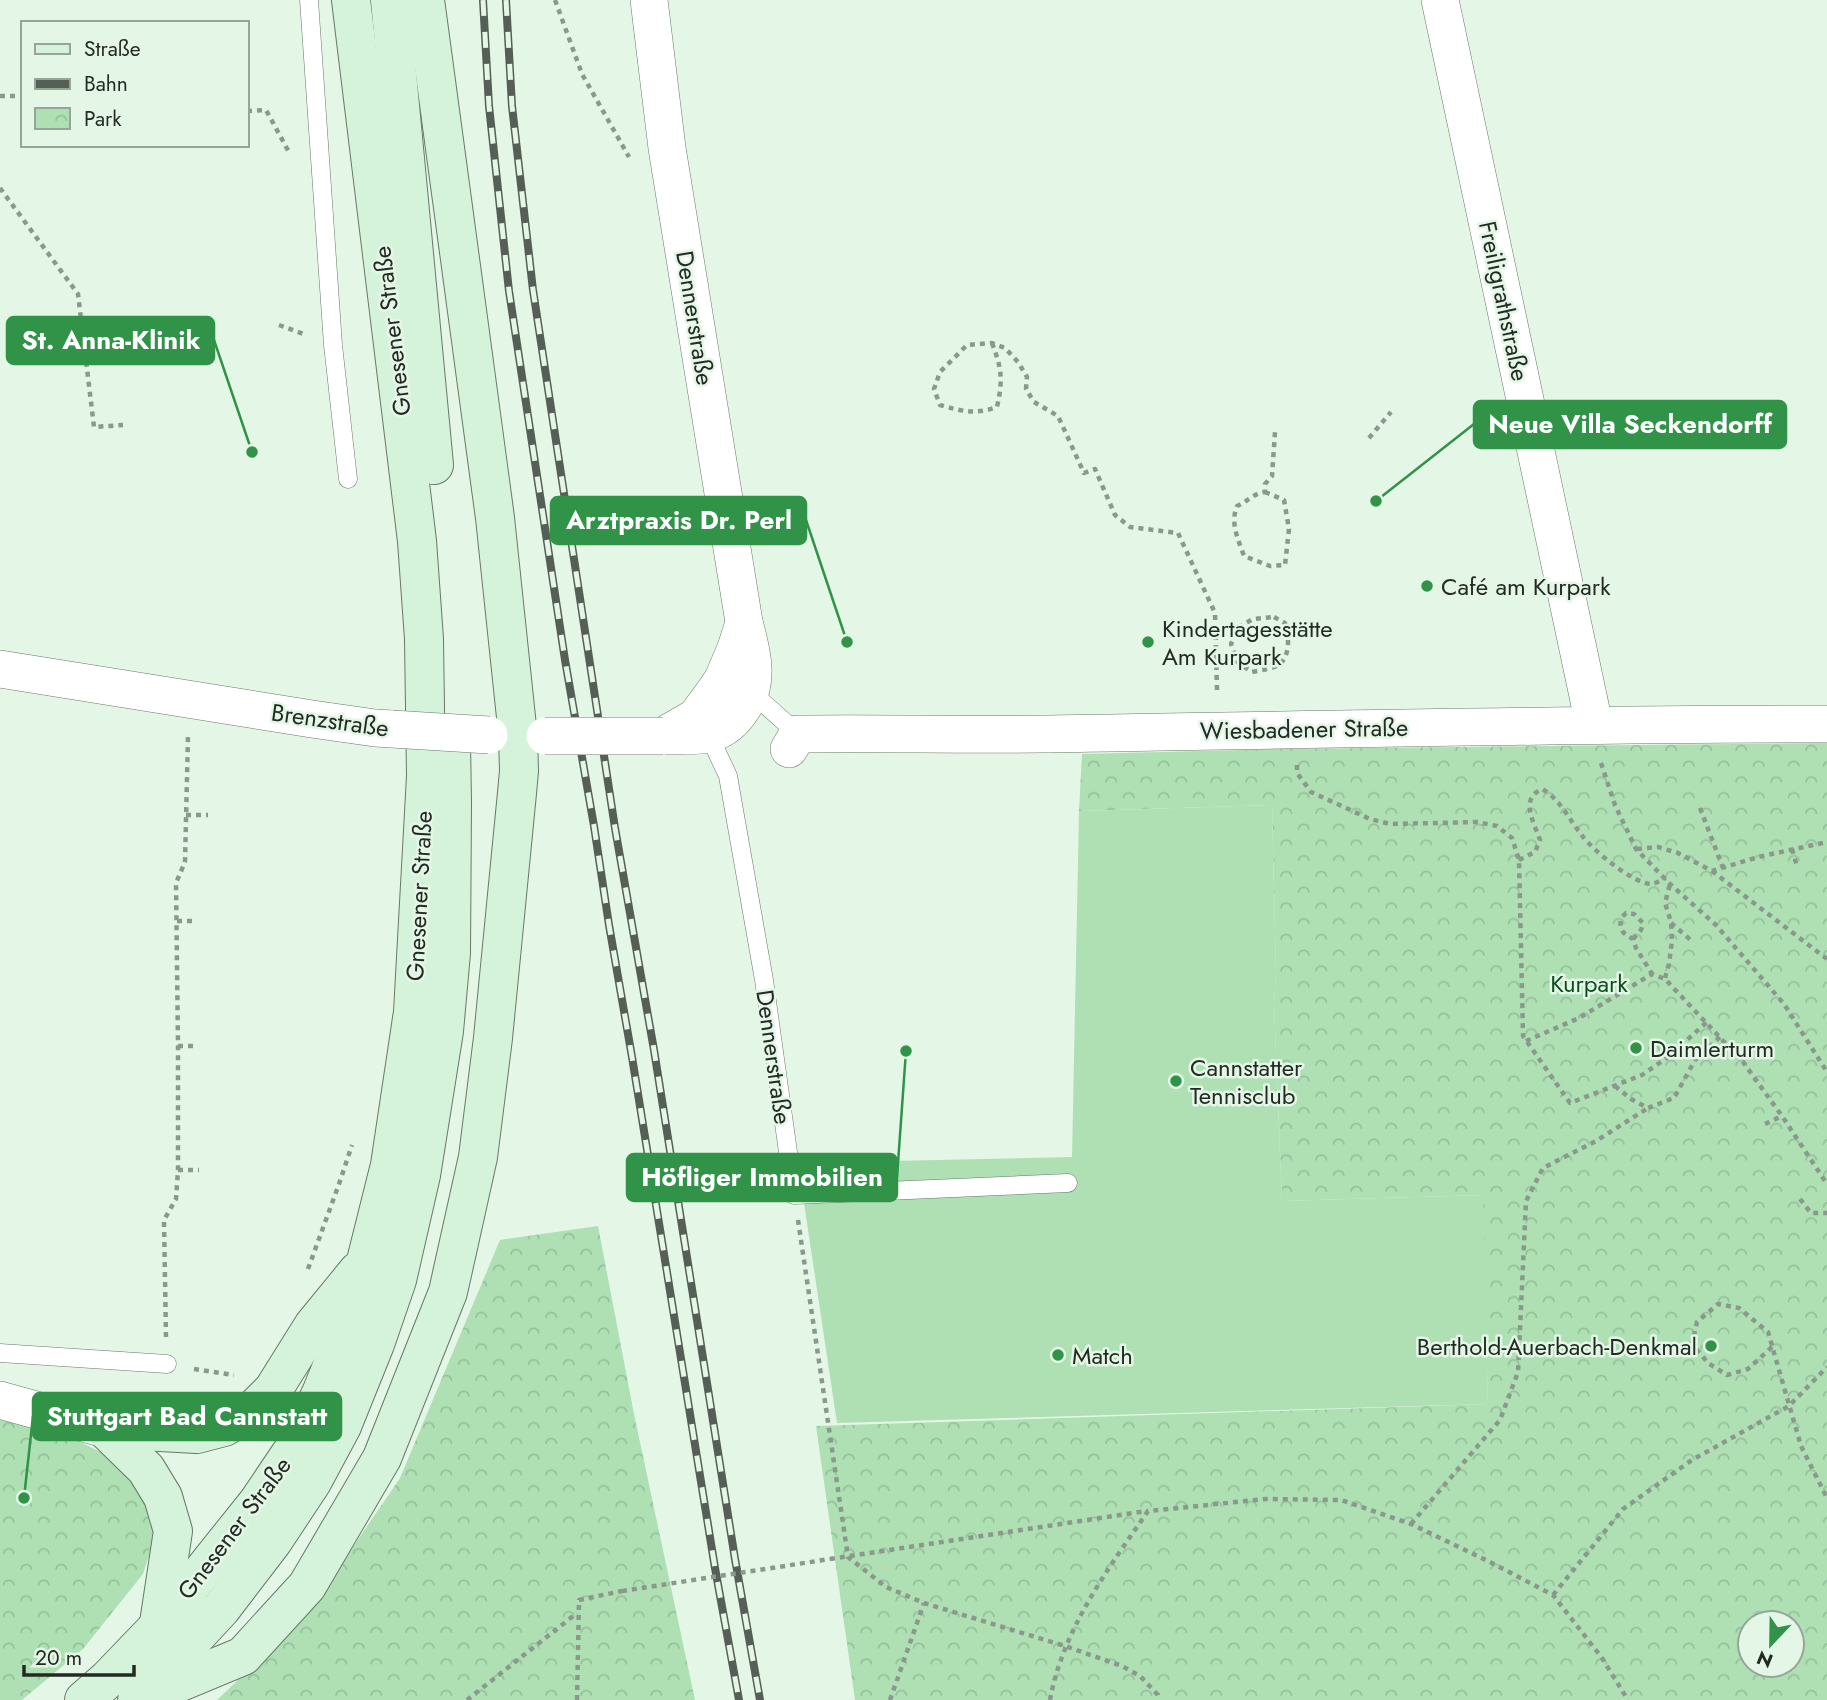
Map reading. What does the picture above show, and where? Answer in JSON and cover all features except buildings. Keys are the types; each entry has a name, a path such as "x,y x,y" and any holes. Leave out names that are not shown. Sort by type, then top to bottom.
{"main road":[{"name":"Gnesener Straße","path":"84,1700 158,1627 258,1502 297,1444 352,1317 390,1165 413,1012 426,776 424,639 417,541 351,0"},
{"name":"Gnesener Straße","path":"137,1700 221,1609 273,1541 312,1482 342,1426 397,1280 421,1175 444,1031 451,953 452,802 447,607 390,0"},
{"path":"137,1700 243,1656 307,1586 382,1458 448,1292 480,1144 519,771 495,518 425,0"},
{"path":"104,1429 197,1434 224,1427 253,1410 272,1390 313,1326 368,1258"},
{"path":"104,1429 146,1469 163,1497 173,1531 158,1627"}],"street":[{"name":"Freiligrathstraße","path":"1440,0 1594,724"},
{"name":"Dennerstraße","path":"646,5 669,162 753,663 754,673 739,680"},
{"name":"Brenzstraße","path":"0,669 375,728 517,736 663,736 703,726"},
{"path":"703,726 728,726 746,703 739,680"},
{"name":"Wiesbadener Straße","path":"794,742 1297,729 1548,727 1594,724 1827,724"},
{"path":"0,1400 104,1429"}],"lane":[{"path":"309,0 333,345 348,478"},
{"path":"739,680 794,742"},
{"name":"Dennerstraße","path":"703,726 728,776 764,980 794,1195"},
{"path":"794,1195 1068,1183"},
{"path":"0,1353 167,1364"}],"path":[{"path":"555,0 582,75 633,165"},
{"path":"0,96 21,96"},
{"path":"0,188 78,294 94,427 123,425"},
{"path":"992,343 1002,377 997,407 982,412 960,411 940,405 934,389 940,372 967,345 992,343 1005,348 1027,377 1026,389 1034,402 1058,416 1084,473 1095,469 1115,515 1130,527 1178,533 1215,613 1217,690"},
{"path":"1369,438 1391,412"},
{"path":"1265,492 1265,484 1272,476 1275,432"},
{"path":"1257,492 1265,492 1284,500 1289,528 1284,565 1270,566 1244,556 1234,528 1237,506 1248,501 1257,492"},
{"path":"1274,617 1285,623 1289,632 1287,654 1282,663 1252,672 1237,662 1231,644 1239,628 1253,619 1274,617"},
{"path":"188,699 186,862 176,883 178,1170 176,1199 164,1220 167,1364 240,1376"},
{"path":"1594,724 1606,780 1636,849 1716,925 1784,1004 1827,1072"},
{"path":"1297,729 1297,773 1311,792 1370,819 1390,824 1477,822 1497,826 1512,838 1519,860 1522,1036 1570,1103 1642,1075 1668,1057 1707,1022"},
{"path":"1519,860 1535,852 1541,840 1529,809 1533,793 1542,789 1554,795 1583,837 1610,863 1639,881 1652,884 1666,878"},
{"path":"1700,808 1723,867"},
{"path":"186,815 208,815"},
{"path":"1712,871 1758,857 1827,842"},
{"path":"1636,849 1658,847 1678,853 1712,871 1827,959"},
{"path":"1792,849 1797,866"},
{"path":"1665,979 1672,941 1671,922 1665,903 1670,884"},
{"path":"1633,939 1643,923 1634,914 1626,914 1620,918 1620,927 1624,935 1633,939 1652,974 1665,979 1743,1062 1827,1184"},
{"path":"177,921 197,921"},
{"path":"1671,922 1693,942"},
{"path":"1526,1041 1579,1018 1652,974"},
{"path":"1411,1524 1500,1420 1518,1372 1526,1201 1543,1168 1596,1141 1648,1108 1674,1098 1695,1060 1720,1036"},
{"path":"178,1046 198,1046"},
{"path":"1614,1086 1648,1108"},
{"path":"1765,1124 1782,1116"},
{"path":"307,1273 355,1135"},
{"path":"178,1170 199,1170"},
{"path":"794,1195 848,1557 886,1587 924,1603 1122,1666 1140,1676 1158,1695 1159,1700"},
{"path":"1800,1199 1811,1213 1827,1213"},
{"path":"165,1286 175,1286"},
{"path":"1772,1347 1748,1369 1727,1375 1708,1363 1692,1344 1697,1322 1718,1304 1740,1308 1768,1332 1801,1446 1827,1498"},
{"path":"1553,1595 1623,1509 1692,1460 1789,1406 1827,1367"},
{"path":"577,1700 579,1600 622,1591 1148,1511 1266,1499 1341,1500 1411,1524 1553,1595 1602,1658 1628,1700"},
{"path":"1050,1700 1065,1646 1107,1571 1148,1511"},
{"path":"890,1700 924,1603"},
{"path":"467,1700 578,1613"}],"green space":[{"name":"Kurpark","path":"1827,743 1827,1700 855,1700 816,1426 1488,1404 1482,1195 1282,1201 1274,1005 1276,973 1272,805 1079,811 1082,754"},
{"name":"Cannstatter Tennisclub","path":"1272,805 1276,973 1274,1005 1282,1201 1483,1195 1488,1404 837,1423 798,1163 1072,1157 1079,811"},
{"path":"598,1226 634,1414 695,1700 217,1700 308,1613 400,1478 500,1240"},
{"path":"0,1419 72,1438 121,1462 149,1494 157,1531 143,1574 83,1649 22,1700 0,1700"}],"railway":[{"path":"483,0 489,106 509,291 565,660 739,1700"},
{"path":"506,0 512,106 533,290 615,828 760,1700"}],"place":[{"name":"St. Anna-Klinik","path":"252,452"},
{"name":"Neue Villa Seckendorff","path":"1376,501"},
{"name":"Café am Kurpark","path":"1427,586"},
{"name":"Arztpraxis Dr. Perl","path":"847,642"},
{"name":"Kindertagesstätte Am Kurpark","path":"1148,642"},
{"name":"Daimlerturm","path":"1636,1048"},
{"name":"Höfliger Immobilien","path":"906,1051"},
{"name":"Cannstatter Tennisclub","path":"1176,1081"},
{"name":"Berthold-Auerbach-Denkmal","path":"1711,1346"},
{"name":"Match","path":"1058,1355"},
{"name":"Stuttgart Bad Cannstatt","path":"24,1498"}]}
